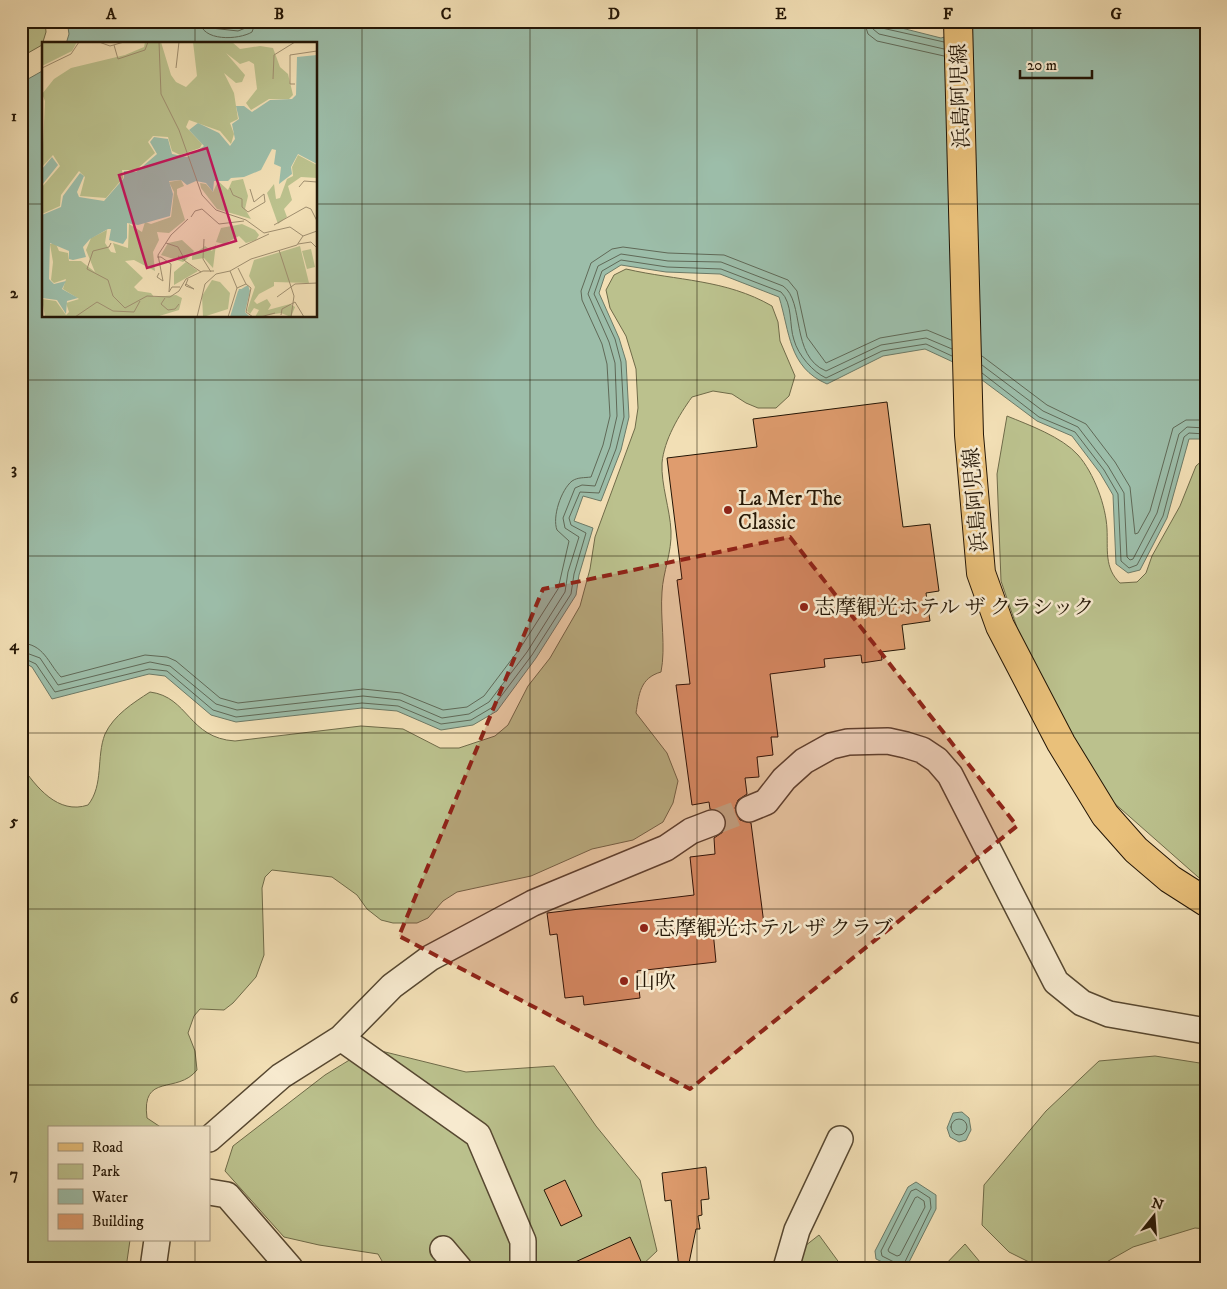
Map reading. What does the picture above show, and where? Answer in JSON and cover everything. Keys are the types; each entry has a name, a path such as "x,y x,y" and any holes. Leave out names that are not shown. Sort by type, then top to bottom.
{"main road":[{"name":"浜島阿児線","path":"958,21 969,435 981,573 1000,626 1061,743 1105,815 1136,850 1170,879 1206,902"}],"lane":[{"path":"749,809 766,802 784,779 804,761 830,746 848,742 888,741 922,750 937,760 950,775 1056,982 1082,1003 1109,1014 1206,1031"},
{"path":"210,1138 281,1076 341,1038 392,986 430,958 533,903 666,848 691,831 712,823"},
{"path":"341,1038 478,1135 523,1241 523,1268"},
{"path":"786,1268 797,1230 840,1139"},
{"path":"210,1192 227,1195 290,1268"},
{"path":"153,1268 157,1242"}],"highlighted area":[{"path":"790,537 1017,826 690,1089 399,936 543,589"}],"green space":[{"path":"21,21 45,21 46,32 42,45 21,57"},
{"path":"626,269 701,282 737,291 772,306 778,322 780,341 795,376 789,396 776,408 758,408 732,394 713,391 692,397 677,420 663,454 662,471 671,539 662,592 663,643 661,672 649,678 645,683 638,699 636,713 667,753 678,781 673,803 663,822 633,840 592,849 531,876 457,892 443,901 428,918 417,923 393,923 381,920 367,909 357,895 332,877 272,870 265,877 262,888 264,955 256,977 233,1003 224,1010 200,1009 194,1016 188,1033 195,1051 197,1070 180,1082 162,1086 155,1089 149,1095 147,1118 159,1126 48,1126 48,1242 130,1242 126,1268 21,1268 21,765 41,790 58,803 77,807 88,805 96,789 102,743 105,734 119,715 150,692 163,695 173,701 207,733 219,738 235,741 361,726 403,729 440,748 459,748 495,736 508,725 528,686 550,658 580,606 590,569 595,537 635,428 638,408 636,369 626,336 610,308 606,290 614,275"},
{"path":"1007,416 1054,437 1071,449 1084,462 1102,500 1107,529 1109,565 1120,583 1137,582 1146,573 1152,556 1180,506 1196,466 1206,457 1206,884 1113,802 1035,680 1001,581 997,474"},
{"path":"369,1048 466,1072 554,1066 596,1126 640,1180 657,1251 639,1268 386,1268 378,1254 319,1245 284,1237 225,1171 233,1146 325,1075"},
{"path":"1155,1056 1206,1064 1206,1229 1195,1228 1133,1247 1096,1268 1041,1268 1009,1252 982,1225 984,1185 1046,1111 1099,1061"},
{"path":"819,1235 843,1268 777,1268"},
{"path":"965,1244 985,1268 942,1268"}],"water":[{"path":"67,21 197,21 238,26 251,21 874,21 941,38 996,21 1206,21 1206,439 1189,439 1167,518 1140,570 1128,573 1116,564 1113,495 1100,473 1072,436 1037,421 966,368 925,349 883,356 827,384 814,377 798,358 792,347 779,297 720,274 666,272 621,265 605,275 599,293 619,338 626,361 629,417 621,450 601,501 583,496 574,521 593,528 579,575 576,595 536,658 497,711 473,725 441,730 397,711 362,708 236,722 211,715 165,676 149,674 52,699 32,667 21,661 21,83 42,71 42,318 318,318 318,42 67,42 69,34"},
{"path":"962,1112 969,1118 971,1130 966,1140 959,1142 950,1137 947,1128 953,1113"},
{"path":"916,1182 936,1195 936,1209 906,1268 895,1268 876,1259 875,1251 908,1187"}],"building":[{"name":"志摩観光ホテル ザ クラシック","path":"887,402 903,527 930,524 939,591 926,593 930,621 902,625 905,649 881,652 882,660 862,663 861,655 824,659 825,667 770,674 778,737 771,737 773,755 757,757 759,777 745,778 747,794 738,800 735,808 740,820 751,823 764,924 713,931 716,962 637,971 640,998 584,1005 583,996 565,998 557,934 550,935 547,913 694,895 690,857 715,854 714,838 723,832 726,826 725,817 721,812 710,809 709,802 692,805 676,685 690,684 677,580 682,579 667,458 757,447 753,419"},
{"path":"706,1167 709,1199 701,1200 702,1215 698,1216 700,1229 696,1229 688,1268 679,1268 671,1200 665,1201 662,1173"},
{"path":"565,1180 582,1216 561,1226 544,1190"},
{"path":"630,1237 644,1268 562,1268"}],"tunnel":[{"path":"712,823 749,809"}],"place":[{"name":"La Mer The Classic","path":"728,510"},
{"name":"志摩観光ホテル ザ クラシック","path":"804,607"},
{"name":"志摩観光ホテル ザ クラブ","path":"644,928"},
{"name":"山吹","path":"624,981"}]}
